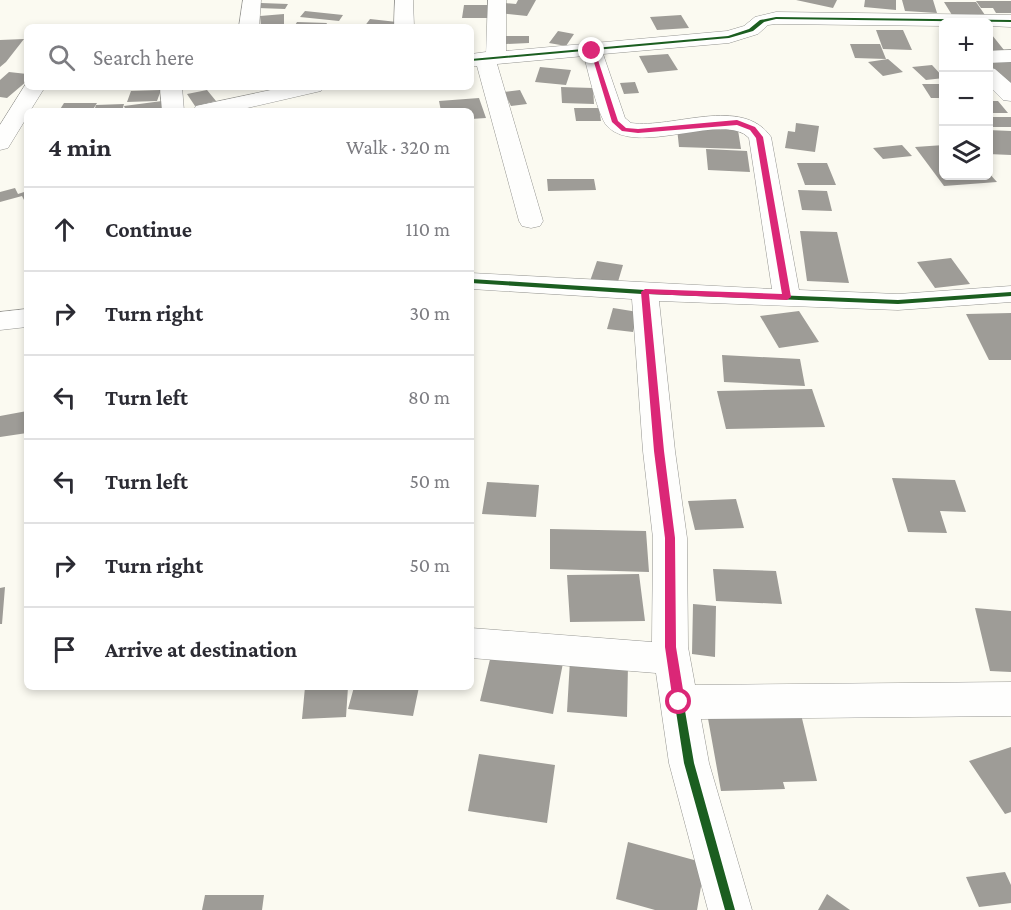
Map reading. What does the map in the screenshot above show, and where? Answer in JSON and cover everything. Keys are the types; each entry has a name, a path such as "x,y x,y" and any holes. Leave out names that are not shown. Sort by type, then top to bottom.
{"street":[{"path":"249,24 252,0"},
{"path":"404,0 404,24"},
{"path":"497,0 484,58 531,221"},
{"path":"484,58 592,51 729,37 751,30 762,21 776,18 1011,21"},
{"path":"592,51 615,122 624,129 638,131 737,122 753,129 760,137 787,297"},
{"path":"993,57 1011,56"},
{"path":"993,78 1011,95"},
{"path":"0,143 32,90"},
{"path":"171,90 173,108"},
{"path":"218,108 301,90"},
{"path":"0,143 24,139"},
{"path":"474,281 645,292 898,302 1011,294"},
{"path":"645,292 659,451 670,538 672,659 689,763 730,910"},
{"path":"0,321 24,318"},
{"path":"474,643 672,659"},
{"path":"679,702 1011,699"}],"building":[{"path":"518,0 536,0 527,16 499,13 504,3 516,4"},
{"path":"796,0 837,0 833,8"},
{"path":"865,0 896,0 896,10 864,7"},
{"path":"902,0 933,0 937,13 905,11"},
{"path":"976,1 1011,1 1011,13 996,13 993,8 981,8"},
{"path":"944,2 976,2 985,15 952,15"},
{"path":"261,3 288,4 285,9 258,8"},
{"path":"464,5 489,5 488,18 462,18"},
{"path":"305,11 343,15 339,21 300,17"},
{"path":"284,14 284,24 261,24 260,16"},
{"path":"681,15 689,28 657,30 650,17"},
{"path":"370,19 397,22 396,24 366,24"},
{"path":"297,22 327,23 326,24 296,24"},
{"path":"876,30 903,30 912,50 883,49"},
{"path":"558,31 574,34 566,46 549,43"},
{"path":"506,36 529,36 529,43 506,44"},
{"path":"993,36 1004,50 993,50"},
{"path":"24,39 6,62 0,67 0,40"},
{"path":"850,44 880,44 886,59 855,58"},
{"path":"668,54 678,70 648,73 639,56"},
{"path":"888,59 903,72 883,76 868,62"},
{"path":"1011,59 1011,82 1006,83 993,68 993,61"},
{"path":"932,65 939,73 939,79 926,80 912,67"},
{"path":"540,67 571,70 566,85 535,82"},
{"path":"9,72 24,74 24,84 7,98 0,97 0,80"},
{"path":"635,82 639,93 624,94 620,83"},
{"path":"922,84 939,84 939,98 931,98"},
{"path":"561,87 593,88 594,104 562,103"},
{"path":"161,90 157,101 127,102 131,91"},
{"path":"207,90 216,101 195,106 187,94"},
{"path":"520,90 527,104 511,106 504,92"},
{"path":"479,98 486,118 474,119 474,108 440,108 439,101"},
{"path":"162,101 163,108 125,108 124,106"},
{"path":"993,101 998,101 1008,113 993,113"},
{"path":"64,103 97,103 94,108 61,108"},
{"path":"124,104 123,108 95,108 96,105"},
{"path":"574,108 599,108 601,121 576,121"},
{"path":"993,117 1011,117 1011,127 993,127"},
{"path":"796,123 819,126 815,152 785,148 788,131 795,132"},
{"path":"677,128 738,130 741,149 679,147"},
{"path":"993,130 1011,131 1011,155 993,154"},
{"path":"902,145 912,156 883,159 873,148"},
{"path":"939,145 939,179 915,147"},
{"path":"706,149 747,151 750,172 708,170"},
{"path":"797,163 827,163 836,185 805,185"},
{"path":"993,178 997,182 944,186 940,180 993,180"},
{"path":"547,179 594,179 596,190 548,191"},
{"path":"15,188 18,194 24,192 24,200 22,196 0,202 0,192"},
{"path":"798,190 827,191 832,211 802,210"},
{"path":"800,231 837,232 849,283 807,281"},
{"path":"951,258 970,284 935,288 917,262"},
{"path":"597,261 623,265 617,285 590,281"},
{"path":"613,308 638,312 633,332 607,329"},
{"path":"799,311 819,342 779,348 760,316"},
{"path":"1011,313 1011,360 989,360 966,314"},
{"path":"722,355 800,359 805,386 724,382"},
{"path":"812,389 825,427 726,429 717,391"},
{"path":"24,412 24,433 0,437 0,416"},
{"path":"892,478 955,480 966,512 940,511 947,533 908,532"},
{"path":"487,482 539,485 536,517 482,514"},
{"path":"736,499 744,528 695,530 688,501"},
{"path":"550,529 646,531 649,572 550,569"},
{"path":"713,569 776,571 782,604 716,601"},
{"path":"639,574 645,621 570,622 567,575"},
{"path":"5,587 2,624 0,624 0,588"},
{"path":"693,604 716,606 715,657 692,654"},
{"path":"975,608 1011,611 1011,672 990,671"},
{"path":"492,651 563,663 553,714 480,701"},
{"path":"570,660 628,664 627,717 567,712"},
{"path":"305,690 348,690 346,717 302,719"},
{"path":"353,690 418,690 413,716 348,709"},
{"path":"800,710 817,781 783,782 785,789 721,791 707,713"},
{"path":"1011,747 1011,812 1005,814 969,761"},
{"path":"479,754 555,765 547,823 468,811"},
{"path":"628,842 705,863 697,910 655,910 616,899"},
{"path":"1005,872 1011,885 1011,903 979,907 966,877"},
{"path":"827,894 850,910 818,910"},
{"path":"205,895 264,895 262,910 202,910"}],"cycle path":[{"path":"474,60 729,37 751,30 762,21 776,18 1011,21"},
{"path":"474,281 645,292 898,302 1011,294"},
{"path":"645,292 659,451 670,538 670,647 689,763 730,910"}],"route":[{"path":"592,51 615,122 624,129 638,131 737,122 753,129 760,137 787,297 645,292 659,451 670,538 670,647 679,702"}]}
